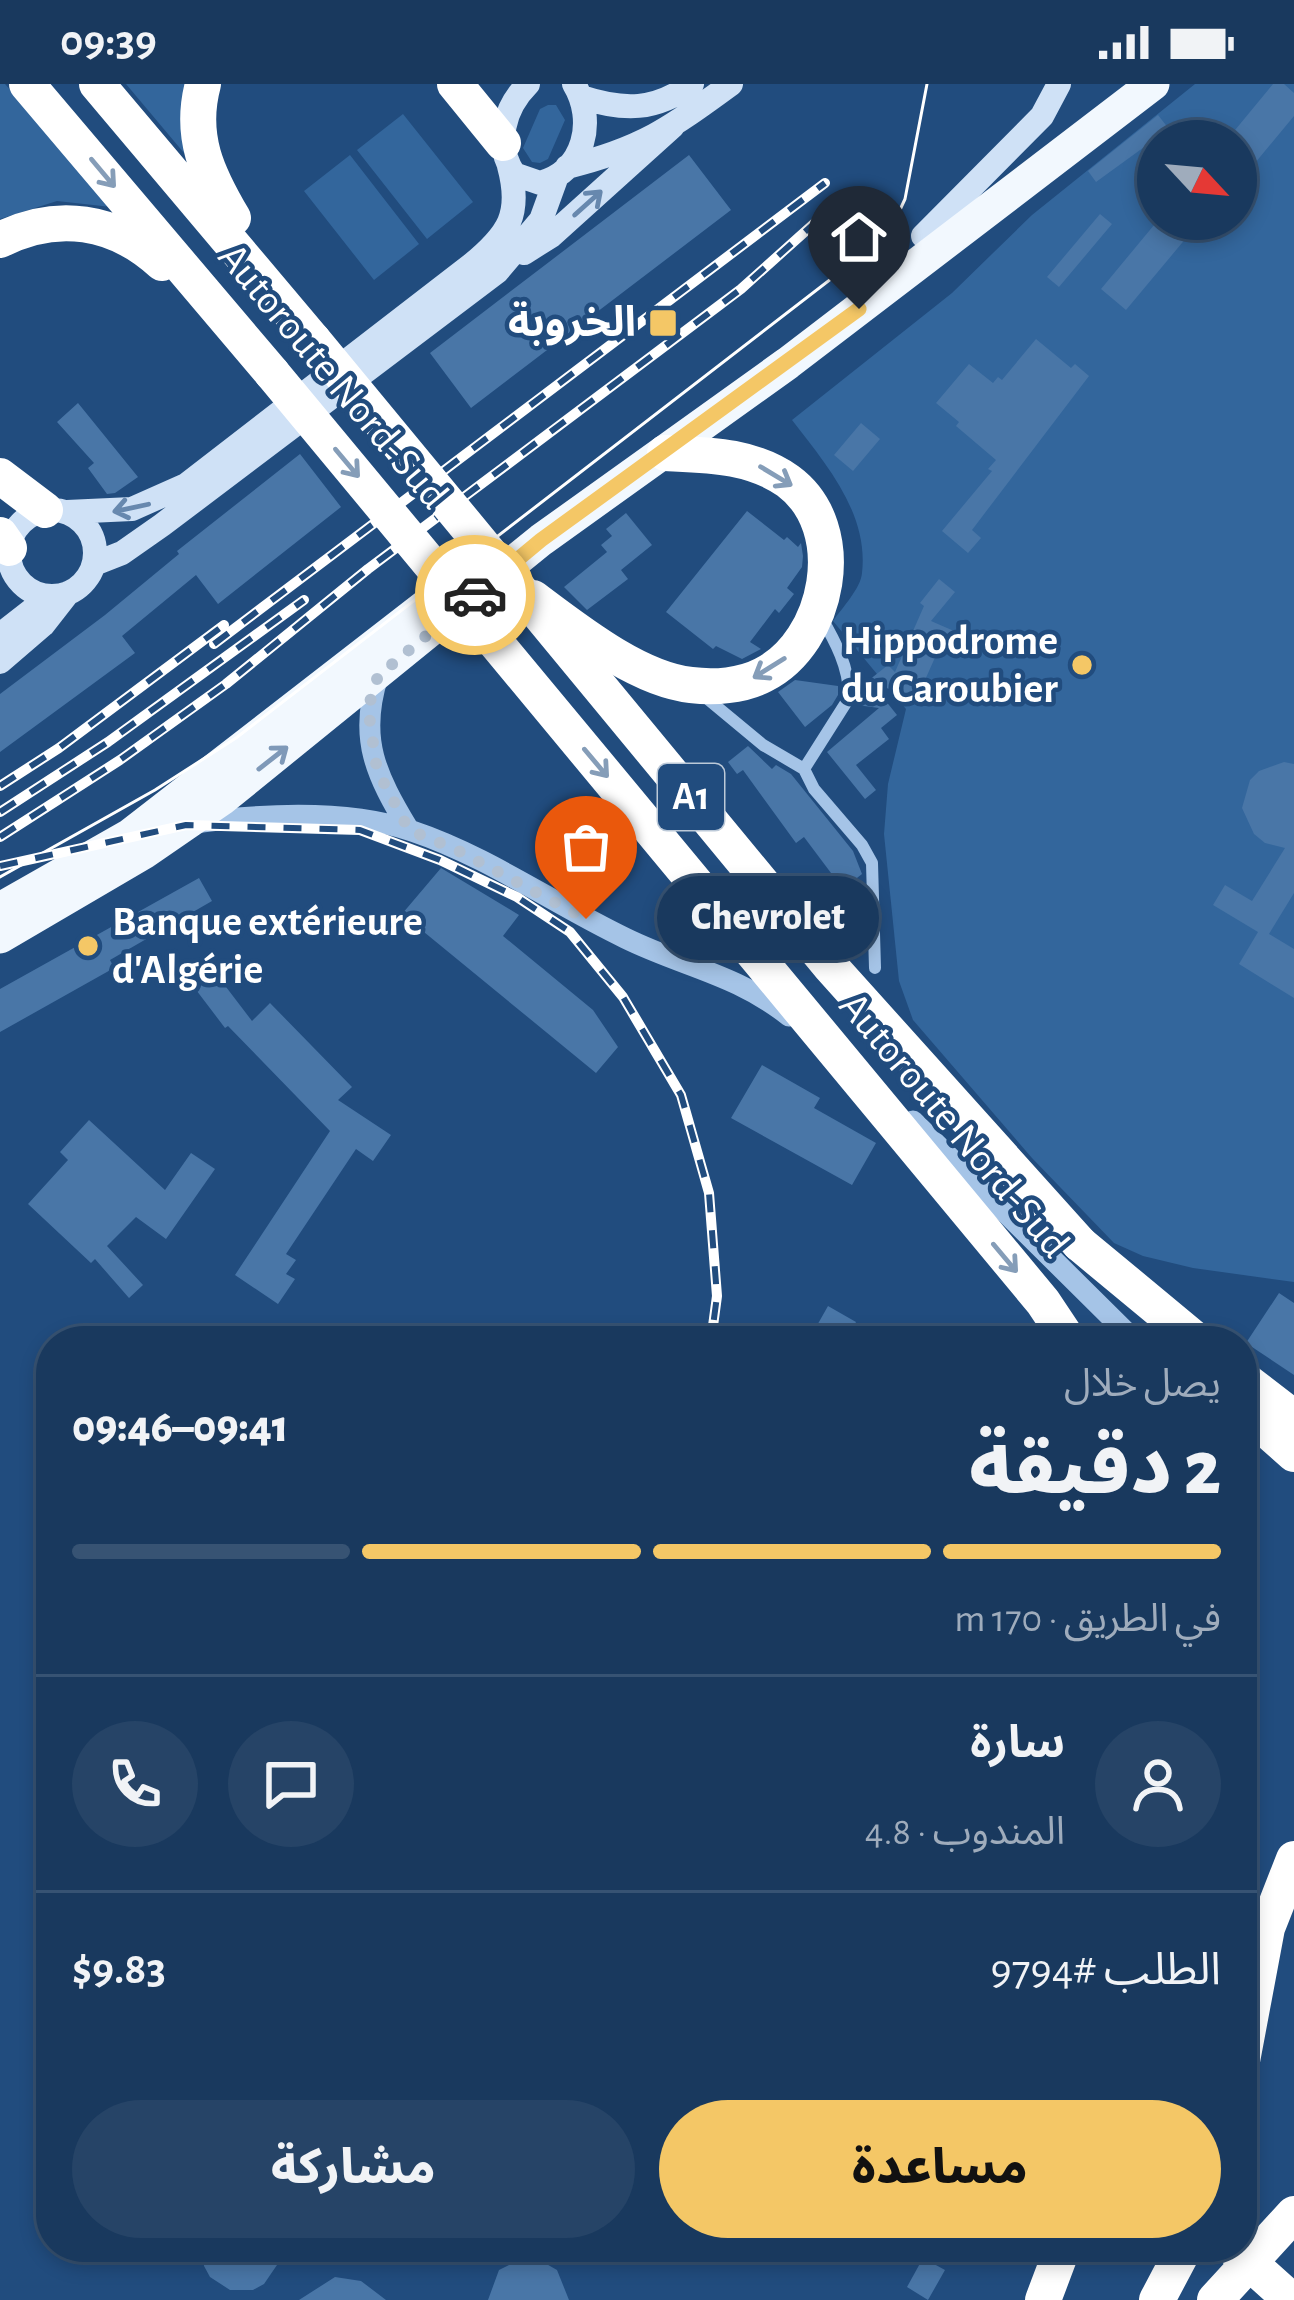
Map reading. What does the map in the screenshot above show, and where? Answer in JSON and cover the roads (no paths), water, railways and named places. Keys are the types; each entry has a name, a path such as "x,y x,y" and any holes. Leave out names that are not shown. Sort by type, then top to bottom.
{"highway":[{"name":"Autoroute Nord-Sud","path":"27,84 245,340 1058,1326"},
{"name":"Autoroute Nord-Sud","path":"97,84 831,967 1080,1244"},
{"path":"203,84 196,118 205,166 283,304"},
{"path":"455,84 506,154"},
{"path":"0,909 130,835 172,824 532,523 923,236 1116,84"},
{"path":"0,937 172,824 378,676 541,540 665,453 1153,84"},
{"path":"0,240 52,222 104,227 145,248 245,340"},
{"path":"512,580 636,669 691,686 718,686 761,676 799,645 817,609 826,572 824,536 808,501 789,482 736,458 665,453"},
{"path":"0,476 56,511"},
{"name":"A1","path":"1080,1244 1157,1326"},
{"name":"A1","path":"1080,1244 1179,1326"},
{"path":"1257,1390 1294,1418"},
{"path":"1257,1420 1294,1454"},
{"path":"1257,1981 1267,1928 1294,1858"},
{"path":"1257,2254 1294,2214"},
{"path":"1043,2300 1057,2262"},
{"path":"1247,2262 1291,2300"},
{"path":"1215,2300 1250,2262"}],"main road":[{"path":"0,626 8,567 21,523 56,511 132,509 186,485 471,265 504,232 515,211 516,191 506,154 510,109 529,84"},
{"path":"578,90 611,106 634,108 668,100 692,84"},
{"path":"94,564 122,553 163,525 550,236 673,126 731,84"},
{"path":"923,236 1042,116 1059,84"},
{"path":"497,272 541,220 562,171 585,134 578,90"},
{"path":"506,154 531,182 618,155 673,126"},
{"path":"0,635 82,584 94,564 92,537 82,521 56,511"},
{"path":"8,567 33,592 59,595"},
{"path":"0,662 30,638 59,595"}],"street":[{"path":"804,769 849,698 836,642 817,609"},
{"path":"378,676 368,708 371,750 385,789 409,830"},
{"path":"691,686 763,745 804,769 814,789 862,845 872,863 875,968"},
{"path":"172,824 305,816 409,830 457,850 630,941 757,990 877,1085 1122,1326"},
{"path":"1257,1415 1294,1436"}],"tram line":[{"path":"0,877 155,790 236,738 862,255 892,227 905,199 927,84"}],"railway":[{"path":"214,644 825,183"},
{"path":"0,837 226,684 368,569 741,289 837,203"},
{"path":"0,812 108,742 304,600"},
{"path":"0,786 224,625"},
{"path":"0,866 186,825 360,830 440,860 517,897 570,932 623,997 681,1095 709,1193 717,1296 713,1326"}],"place":[{"name":"الخروبة","path":"663,323"},
{"name":"Hippodrome du Caroubier","path":"1082,665"},
{"name":"Chevrolet","path":"586,919"},
{"name":"Banque extérieure d'Algérie","path":"88,946"}]}
